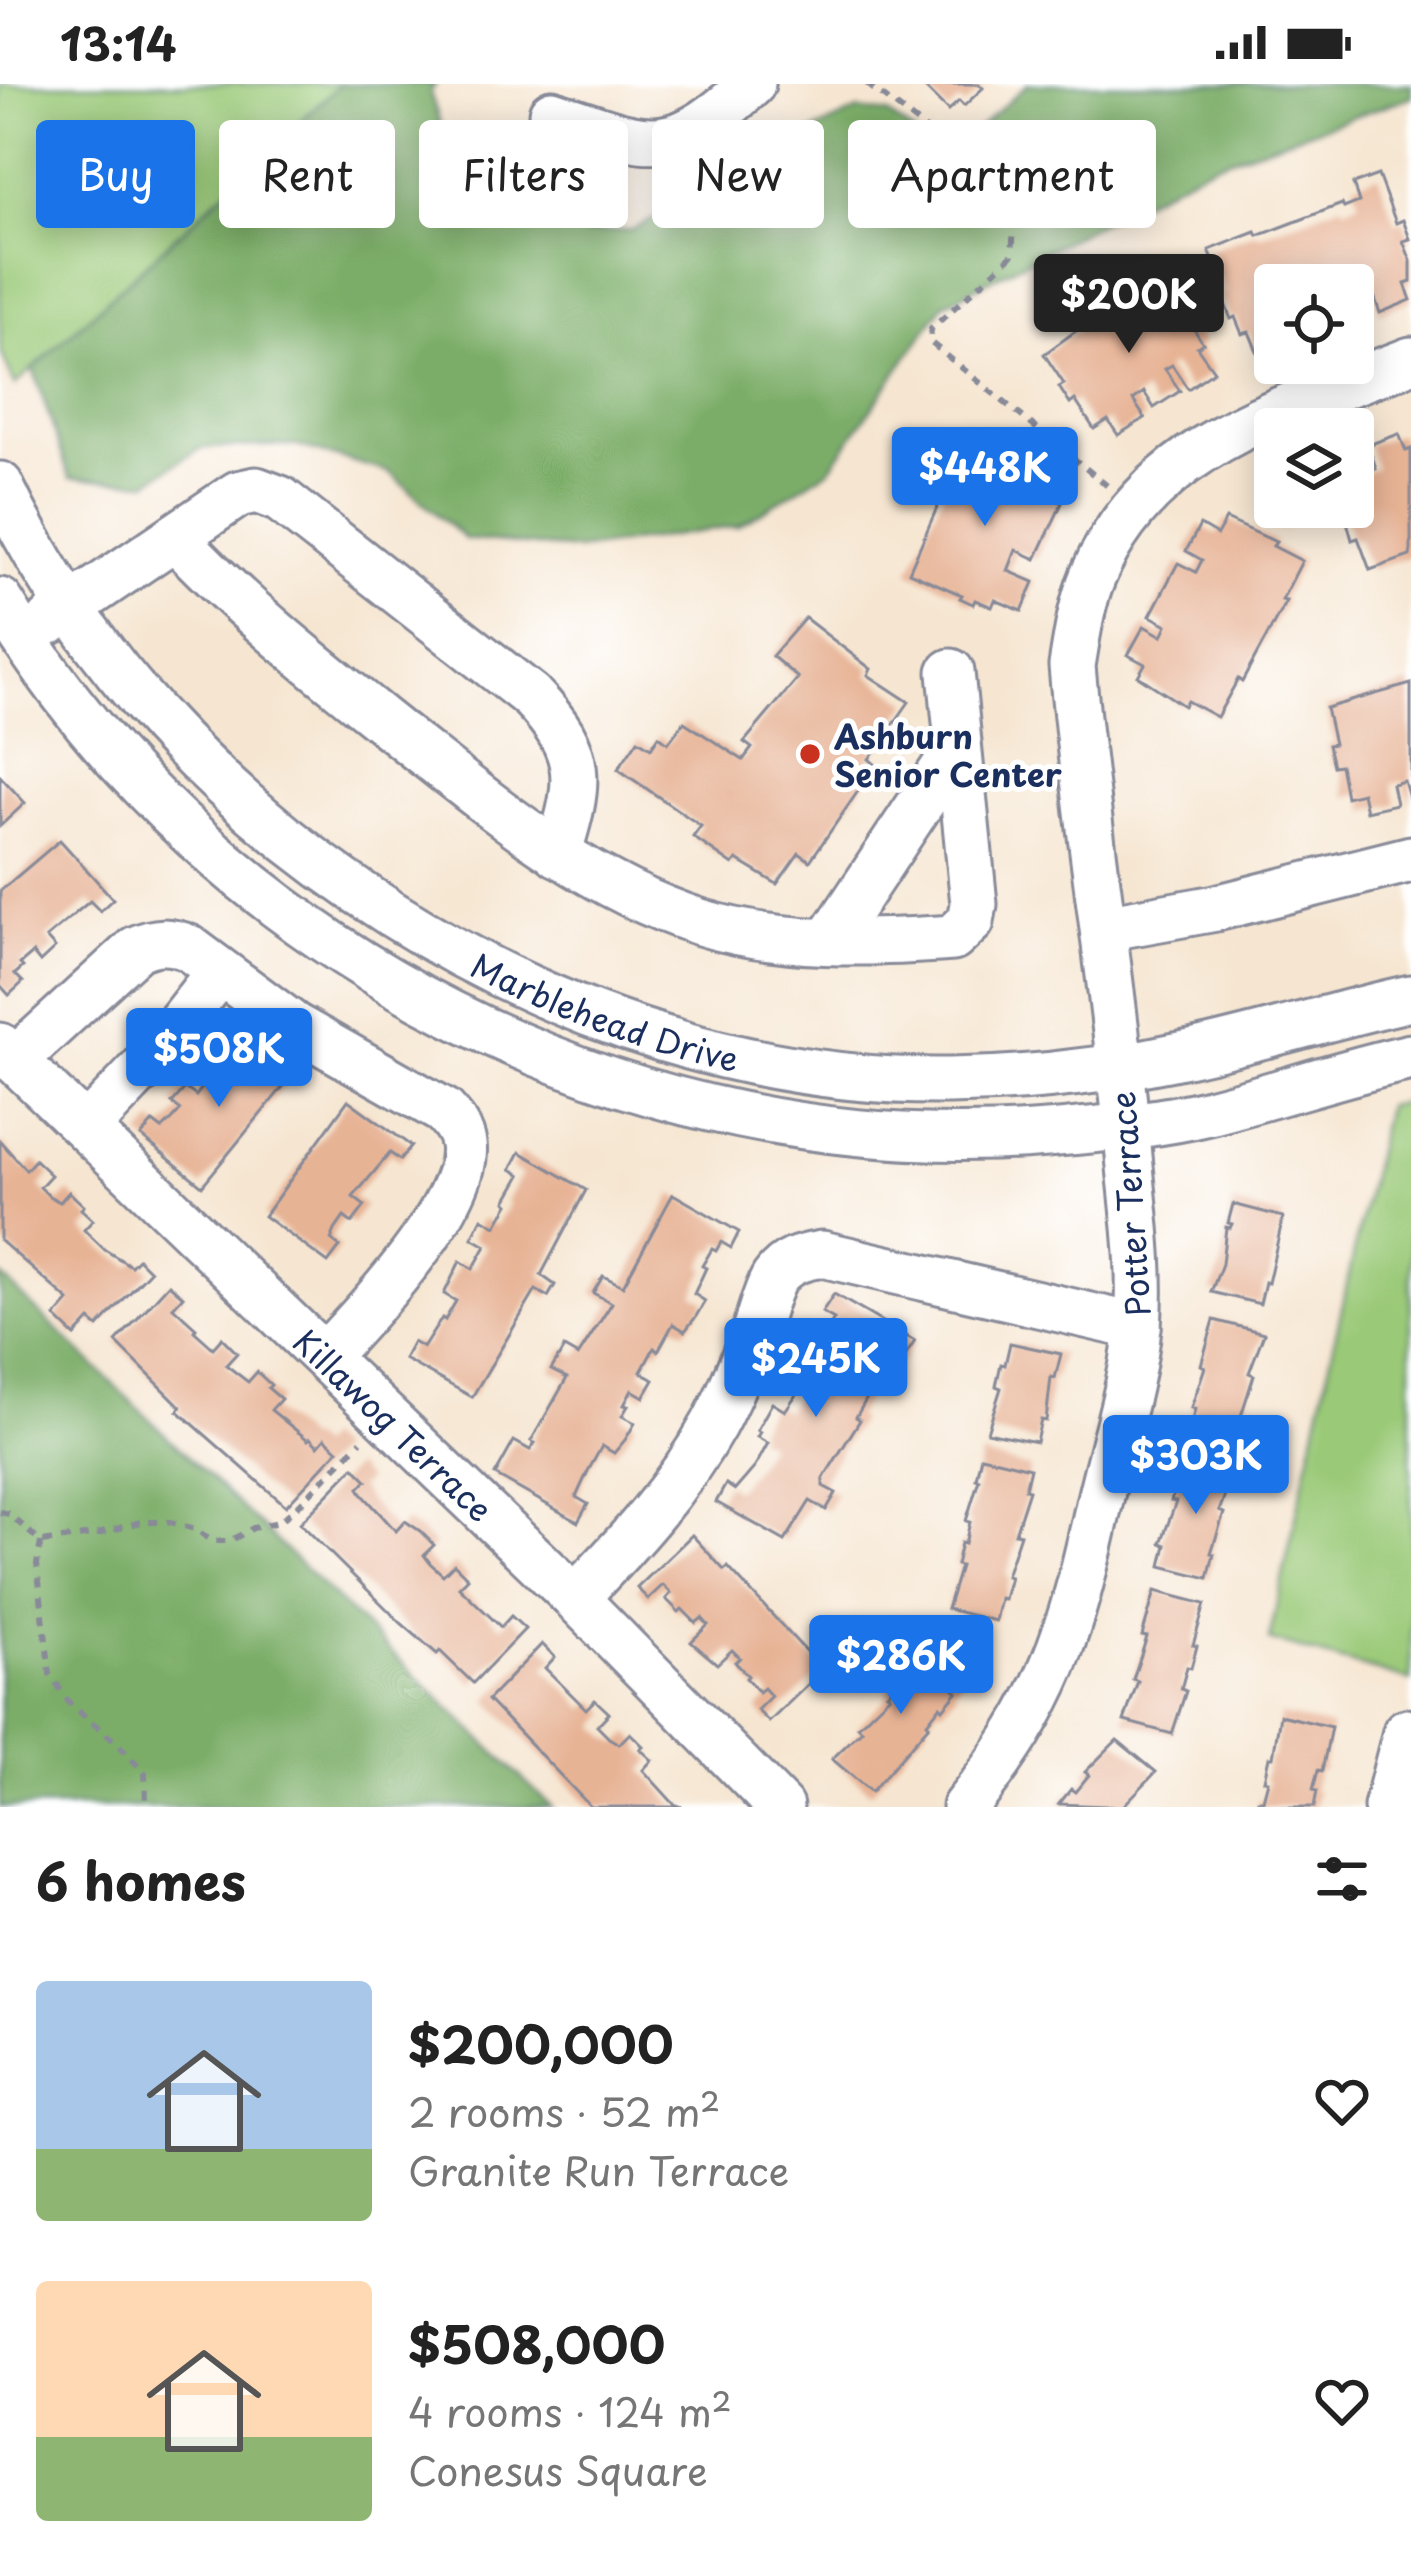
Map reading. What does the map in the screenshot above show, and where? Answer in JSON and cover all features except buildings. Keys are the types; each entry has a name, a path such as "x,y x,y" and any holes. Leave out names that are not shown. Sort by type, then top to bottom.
{"street":[{"path":"552,112 637,142 658,142 686,134 752,84"},
{"name":"Potter Terrace","path":"965,1807 1037,1707 1061,1654 1078,1601 1138,1327 1126,1126 1072,666 1092,578 1133,507 1160,479 1238,428 1411,360"},
{"name":"Marblehead Drive","path":"0,485 71,605 124,677 183,744 314,862 383,912 563,1004 656,1036 758,1061 845,1076 949,1081 1120,1067 1411,998"},
{"path":"12,650 238,494 256,490 280,499 531,696 555,720 575,773 575,799 558,854"},
{"path":"175,537 231,597 285,643 530,836 622,892 703,922 775,938 953,938 971,922 974,904 951,672"},
{"name":"Marblehead Drive","path":"0,601 12,650 80,714 142,784 279,907 352,960 452,1015 542,1057 639,1090 746,1117 838,1133 948,1138 1126,1126 1206,1113 1411,1057"},
{"path":"829,940 958,747"},
{"path":"1104,928 1216,908 1411,859"},
{"path":"8,1053 136,949 170,941 189,948 294,1026 444,1111 463,1145 462,1162 449,1194 418,1248 382,1296 325,1356"},
{"path":"86,1128 147,1064 219,972"},
{"name":"Killawog Terrace","path":"8,1053 575,1598 780,1807"},
{"path":"575,1598 637,1534 679,1480 714,1424 773,1280 785,1265 803,1256 822,1254 1138,1327"},
{"path":"1388,1807 1406,1732"}],"path":[{"path":"866,84 942,142 1014,226 1012,255 931,329 930,342 1133,507"},
{"path":"0,1512 9,1514 41,1542 141,1522 170,1522 212,1540 230,1541 253,1528 278,1522 294,1510 386,1415"},
{"path":"41,1542 38,1564 50,1674 70,1704 145,1773 146,1807"}],"green space":[{"path":"0,84 341,84 302,120 219,120 219,197 195,219 195,120 36,120 36,228 185,228 15,385 0,350"},
{"path":"341,84 436,84 430,92 439,120 419,120 419,228 577,228 587,233 631,230 652,220 652,228 824,228 824,126 858,110 888,114 896,120 848,120 848,228 1090,228 944,304 829,470 738,526 577,550 465,539 389,472 294,445 201,448 148,482 70,478 33,369 185,228 195,228 195,219 219,197 219,228 395,228 395,120 302,120"},
{"path":"1028,84 1411,84 1411,97 1213,164 1156,194 1156,120 988,120"},
{"path":"1411,1101 1411,1681 1269,1640 1386,1106"},
{"path":"0,1275 552,1807 0,1807"}],"place":[{"name":"Ashburn Senior Center","path":"810,754"}]}
